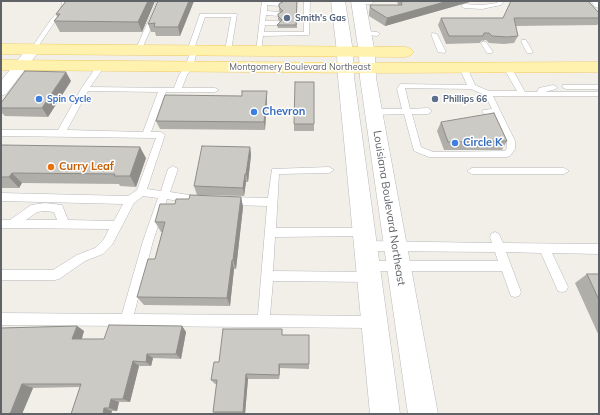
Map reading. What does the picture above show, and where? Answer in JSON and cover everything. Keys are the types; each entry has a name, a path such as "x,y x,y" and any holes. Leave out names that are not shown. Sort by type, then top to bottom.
{"main road":[{"name":"Louisiana Boulevard Northeast","path":"338,1 361,51 374,112 396,256 423,414"},
{"name":"Louisiana Boulevard Northeast","path":"364,2 361,51 368,255 385,414"},
{"name":"Montgomery Boulevard Northeast","path":"1,49 138,51 191,56 361,51 463,67 508,57 526,46 544,52"},
{"name":"Montgomery Boulevard Northeast","path":"482,49 508,57 599,67"},
{"name":"Montgomery Boulevard Northeast","path":"1,65 100,66 228,51 457,52"}],"street":[{"path":"1,92 33,50"}],"lane":[{"path":"33,50 54,19 64,10 65,1"},
{"path":"138,51 160,1"},
{"path":"464,6 482,7 499,4 501,1"},
{"path":"258,51 265,2 280,4"},
{"path":"260,34 307,34 304,14 306,3"},
{"path":"263,13 279,14"},
{"path":"177,90 191,56 202,15 235,15 228,51"},
{"path":"262,23 278,23"},
{"path":"429,52 434,34"},
{"path":"508,57 522,94"},
{"path":"61,133 85,89 100,66"},
{"path":"463,67 472,87"},
{"path":"488,92 511,141 511,149 507,154 432,155 417,149 401,89 403,86 472,87 488,92 522,94 599,94"},
{"path":"540,94 542,90 549,86 553,86"},
{"path":"566,87 599,87"},
{"path":"85,89 215,90"},
{"path":"146,135 163,90"},
{"path":"374,112 428,111"},
{"path":"486,112 497,112"},
{"path":"1,133 161,135 141,192 130,200 108,242 98,251 66,267 55,275 1,275"},
{"path":"126,320 148,241 173,168"},
{"path":"264,321 275,171 329,170"},
{"path":"472,171 564,171"},
{"path":"141,192 180,198 207,200"},
{"path":"1,197 130,200"},
{"path":"222,200 273,202"},
{"path":"6,224 34,208 45,206 58,208 64,224"},
{"path":"6,224 116,225"},
{"path":"271,233 368,255 396,256 506,266"},
{"path":"495,237 515,292"},
{"path":"268,276 368,255 396,256 500,249 599,249"},
{"path":"545,249 562,287"},
{"path":"1,319 375,322"}],"building":[{"path":"66,1 148,1 138,22 54,21 60,14 56,14"},
{"path":"158,1 189,1 178,27 154,27 155,23 148,24"},
{"name":"Smith's Gas","path":"284,1 297,1 296,25 277,25 282,20 278,14 283,11 279,7 279,4"},
{"path":"401,1 448,1 387,18 371,8 370,5 402,5"},
{"path":"511,1 588,1 599,13 599,18 514,18 518,36 507,37 492,36 489,33 484,33 483,36 449,36 441,18 503,18"},
{"path":"25,71 66,72 42,108 1,108 1,103"},
{"path":"295,82 314,82 314,124 294,124"},
{"path":"242,91 267,91 264,122 156,121 165,95 242,96"},
{"path":"494,113 507,141 448,142 441,122"},
{"path":"1,145 140,147 130,176 114,176 115,174 12,173 9,177 1,177"},
{"path":"202,146 250,147 243,188 194,186"},
{"path":"190,195 241,197 227,298 137,297 148,259 155,259 165,222 155,222 160,204 175,204 176,199 189,199"},
{"path":"587,274 599,274 599,300"},
{"path":"109,325 182,326 176,354 147,354 146,362 133,361 123,399 111,399 109,408 104,408 103,414 71,414 81,384 22,384 10,414 1,414 1,328 77,326 72,339 104,339"},
{"path":"223,329 282,329 282,335 309,335 309,364 279,364 279,375 246,374 243,412 213,412 217,380 211,380 214,362 219,362"}],"place":[{"name":"Smith's Gas","path":"287,18"},
{"name":"Spin Cycle","path":"39,99"},
{"name":"Phillips 66","path":"435,99"},
{"name":"Chevron","path":"254,112"},
{"name":"Circle K","path":"455,143"},
{"name":"Curry Leaf","path":"51,167"}]}
